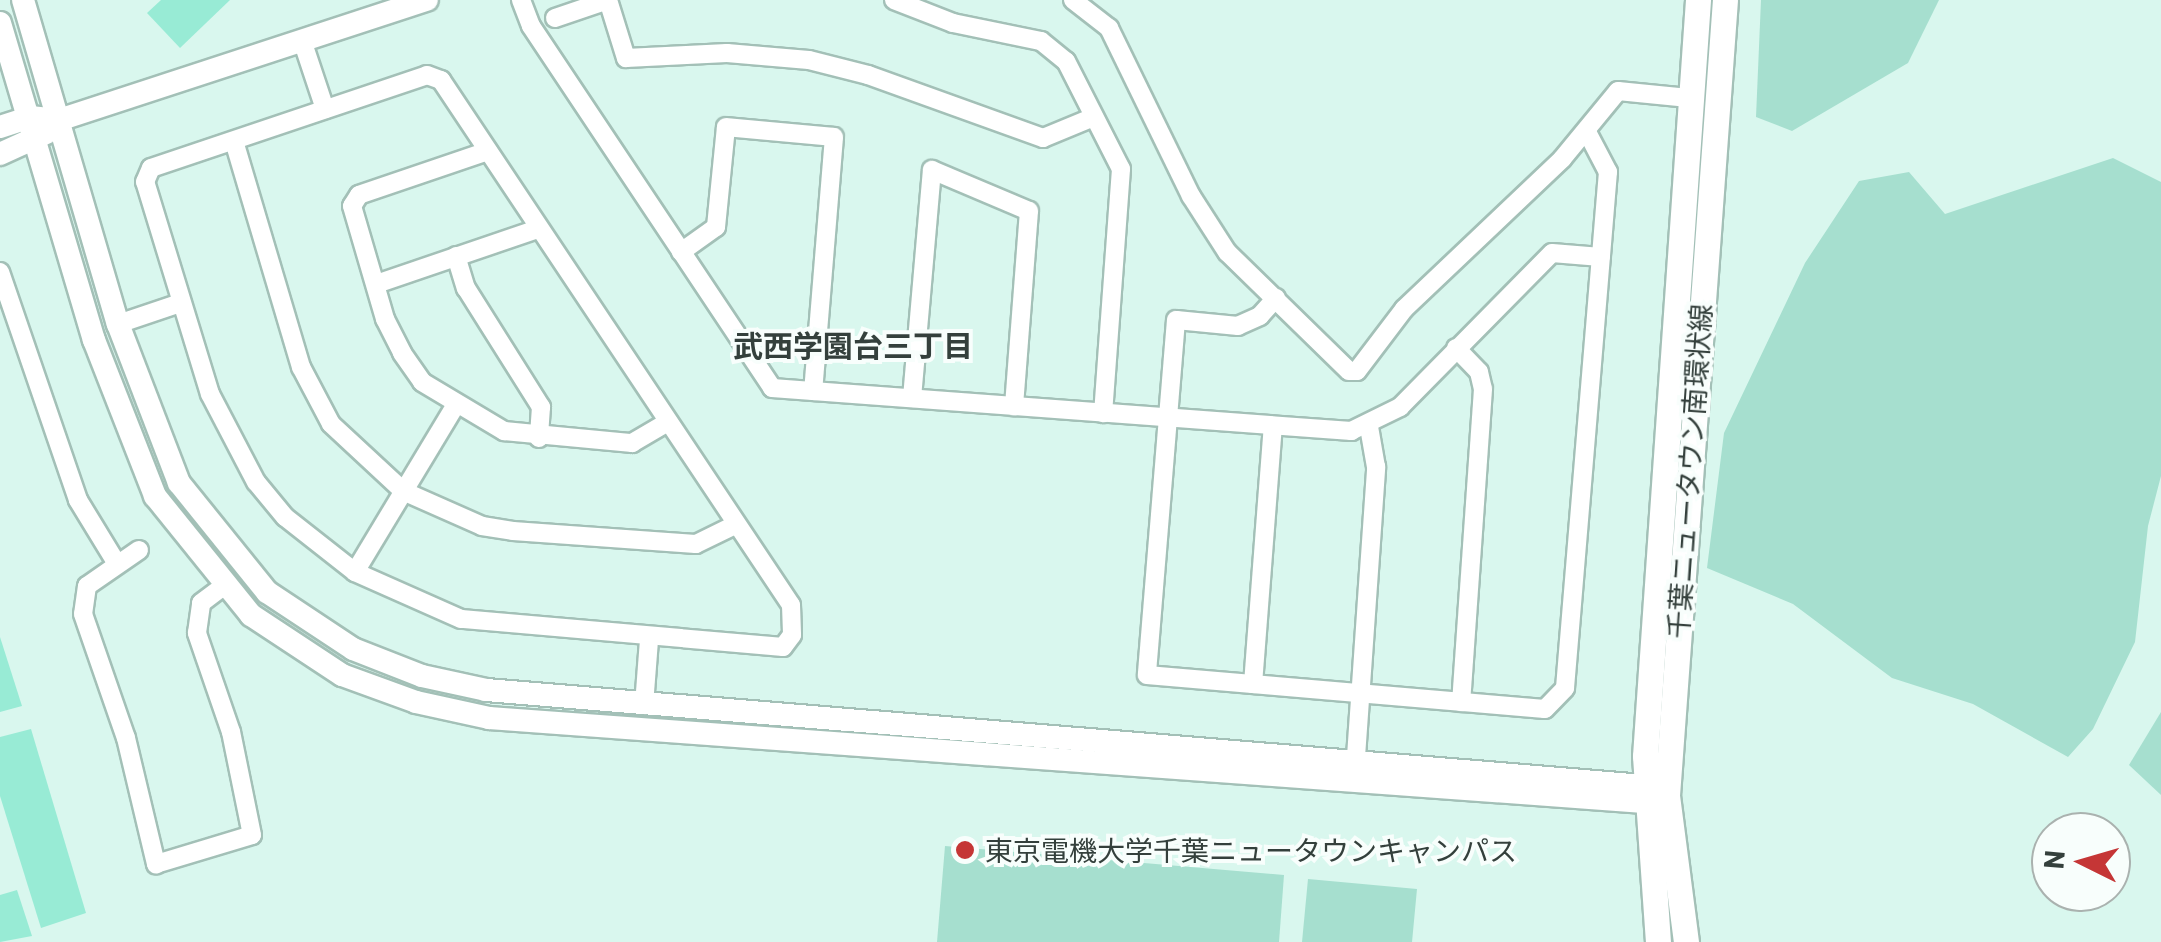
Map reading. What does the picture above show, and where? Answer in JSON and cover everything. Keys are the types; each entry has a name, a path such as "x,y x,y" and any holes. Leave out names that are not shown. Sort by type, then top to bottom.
{"main road":[{"name":"千葉ニュータウン南環状線","path":"1658,942 1652,794 1689,98 1698,0"},
{"name":"千葉ニュータウン南環状線","path":"1686,942 1652,794 1726,0"}],"street":[{"path":"23,0 118,324 156,438 179,483 242,567 304,620 382,662 452,685 1355,772"},
{"path":"520,0 530,26 772,388 1273,426 1370,427 1400,407 1552,253 1601,257"},
{"path":"554,18 608,0 626,58 726,53 809,60 868,74 1042,138 1094,116"},
{"path":"894,0 953,23 1041,42 1066,61 1121,169 1104,413"},
{"path":"1074,0 1109,28 1191,196 1227,252 1276,298 1340,368 1358,371 1404,309 1586,130 1618,91 1689,98"},
{"path":"0,127 30,118 59,120 423,1"},
{"path":"0,22 130,446 155,496 222,587 292,646 342,675 416,702 489,718 1652,794"},
{"path":"302,40 325,110"},
{"path":"427,75 441,80 790,605 792,635 783,648 649,640 461,618 354,572 285,517 256,482 210,394 145,182 151,168 325,110 427,75"},
{"path":"0,154 36,142 59,120"},
{"path":"681,252 716,227 726,126 834,136 813,391"},
{"path":"1276,298 1260,316 1238,326 1176,320 1148,675 1545,709 1566,688 1608,172 1586,130"},
{"path":"234,141 302,367 331,424 404,491 482,526 513,531 696,544 735,525"},
{"path":"488,151 359,195 352,206 402,354 422,382 493,427 538,438 632,443 668,422"},
{"path":"912,398 932,170 1029,211 1014,406"},
{"path":"376,284 538,229"},
{"path":"456,256 466,288 541,406 538,438"},
{"path":"0,272 78,500 117,564"},
{"path":"118,324 180,303"},
{"path":"1456,348 1479,372 1483,389 1461,702"},
{"path":"354,572 455,406"},
{"path":"1253,684 1273,426"},
{"path":"1355,772 1376,467 1370,427"},
{"path":"139,550 88,586 83,614 126,738 156,864 252,834 231,732 197,633 201,603 222,587"},
{"path":"644,705 649,640"}],"green space":[{"path":"1761,0 1939,0 1908,63 1792,131 1756,117"},
{"path":"2113,158 2161,182 2161,476 2148,526 2135,642 2093,729 2068,757 1973,704 1892,678 1793,604 1707,568 1724,433 1805,263 1859,181 1909,172 1945,214"},
{"path":"2161,712 2161,795 2129,765"},
{"path":"945,846 1284,875 1279,942 937,942"},
{"path":"1308,879 1417,889 1412,942 1302,942"}],"building":[{"path":"161,0 230,0 180,48 147,13"},
{"path":"0,637 22,706 0,712"},
{"path":"31,729 86,913 41,928 0,796 0,737"},
{"path":"17,890 32,936 0,942 0,895"}],"place":[{"name":"東京電機大学千葉ニュータウンキャンパス","path":"965,850"}],"district":[{"name":"武西学園台三丁目","path":"853,345"}]}
